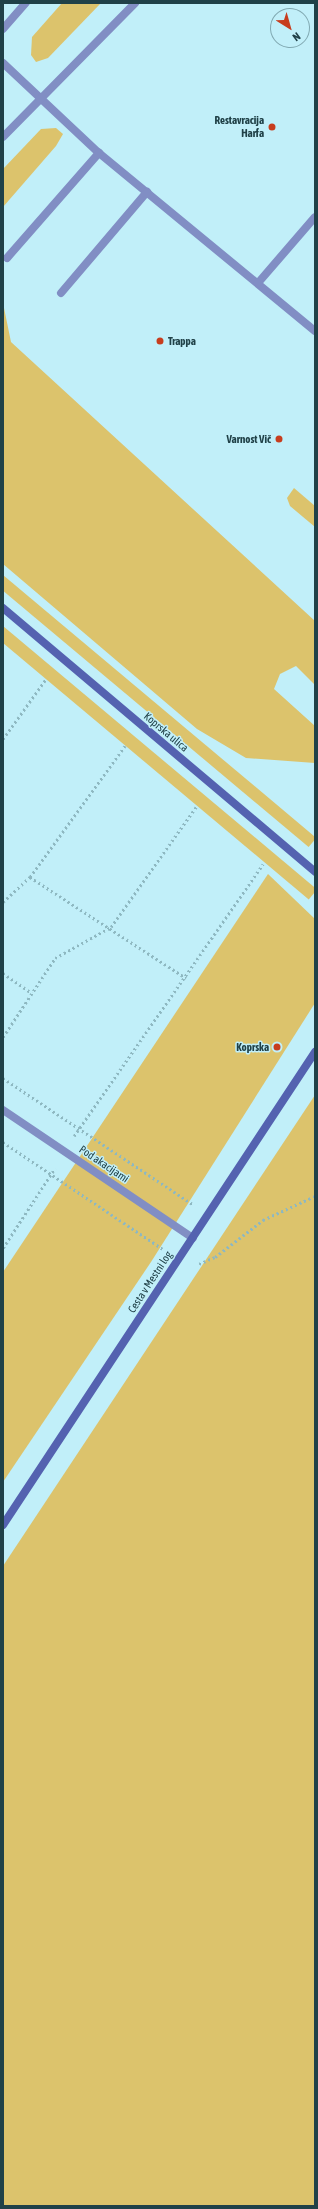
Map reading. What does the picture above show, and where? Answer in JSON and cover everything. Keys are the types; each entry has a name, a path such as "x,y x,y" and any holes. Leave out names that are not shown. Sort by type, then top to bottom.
{"street":[{"path":"3,29 26,3"},
{"path":"3,137 135,3"},
{"path":"3,63 42,96 99,153 315,331"},
{"path":"7,258 99,153"},
{"path":"61,293 146,192"},
{"path":"258,283 315,217"},
{"name":"Koprska ulica","path":"3,608 315,872"},
{"name":"Cesta v Mestni log","path":"3,1525 315,1052"},
{"name":"Pod akacijami","path":"3,1110 193,1238"}],"path":[{"path":"3,739 46,679"},
{"path":"3,902 30,877 125,746"},
{"path":"3,1037 55,958 111,928 196,807"},
{"path":"3,1248 52,1174 64,1151 79,1128 186,978 263,864"},
{"path":"30,877 111,928 186,978"},
{"path":"3,973 32,993"},
{"path":"3,1078 208,1214"},
{"path":"3,1142 178,1260"},
{"path":"172,1270 193,1266 215,1257 263,1220 315,1196"}],"shaded area":[{"path":"62,3 101,3 48,58 36,62 31,55 32,37"},
{"path":"56,128 63,134 56,146 3,207 3,169 41,129"},
{"path":"3,303 11,342 315,621 315,685 296,666 280,674 274,689 315,726 315,763 246,758 197,729 3,564"},
{"path":"294,488 315,506 315,527 290,506 287,498"},
{"path":"3,575 315,837 315,839 309,847 3,591"},
{"path":"3,626 315,888 315,892 309,900 3,643"},
{"path":"268,874 315,919 315,1003 151,1262 3,1482 3,1272"},
{"path":"315,1095 315,2206 3,2206 3,1566"}],"place":[{"name":"Restavracija Harfa","path":"272,127"},
{"name":"Trappa","path":"160,341"},
{"name":"Varnost Vič","path":"279,439"},
{"name":"Koprska","path":"277,1047"}]}
